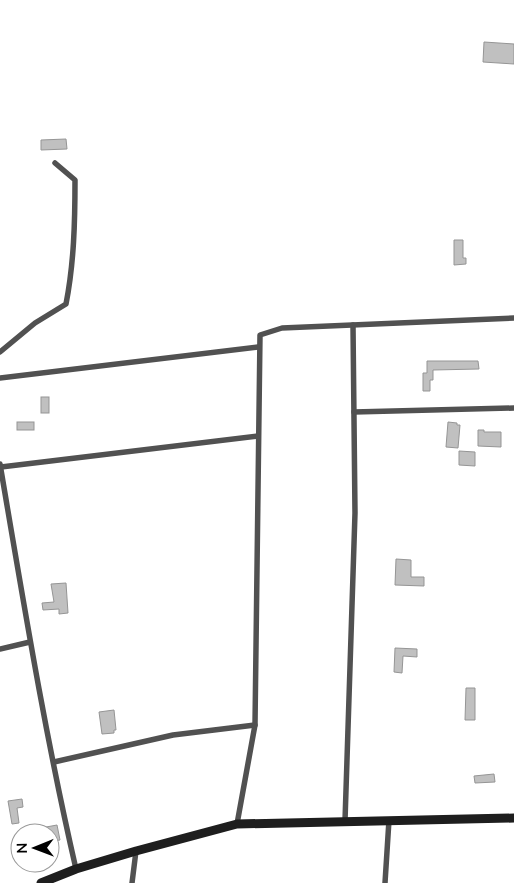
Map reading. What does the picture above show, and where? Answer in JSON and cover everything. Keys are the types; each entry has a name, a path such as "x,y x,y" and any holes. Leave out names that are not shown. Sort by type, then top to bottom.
{"street":[{"path":"0,352 35,323 66,304 72,275 75,180 55,163"},
{"path":"237,824 255,725 258,347 260,335 282,328 514,318"},
{"path":"345,821 356,513 353,324"},
{"path":"0,378 258,347"},
{"path":"354,412 514,408"},
{"path":"76,869 30,642 0,465 258,436"},
{"path":"0,649 30,642"},
{"path":"54,762 173,735 255,725"},
{"path":"41,883 76,869 237,824 514,818"},
{"path":"385,883 389,820"},
{"path":"132,883 136,851"}],"building":[{"path":"484,42 514,44 514,64 483,62"},
{"path":"66,139 67,149 41,150 41,140"},
{"path":"454,240 463,240 463,258 466,258 466,264 454,265"},
{"path":"427,361 478,361 479,369 433,370 433,380 430,380 430,391 423,391 423,373 427,373"},
{"path":"41,397 49,397 49,413 41,413"},
{"path":"17,422 34,422 34,430 17,430"},
{"path":"448,422 460,425 458,448 446,447"},
{"path":"478,430 501,432 501,447 478,446"},
{"path":"459,451 475,452 475,466 459,465"},
{"path":"396,559 411,560 411,577 424,577 424,586 395,585"},
{"path":"66,583 68,613 59,614 59,609 43,610 42,603 54,602 51,584"},
{"path":"395,648 417,649 417,657 403,656 402,673 394,672"},
{"path":"466,688 475,688 475,720 465,720"},
{"path":"114,710 116,730 114,730 114,733 102,734 99,712"},
{"path":"494,774 495,782 475,783 474,776"},
{"path":"22,799 23,807 17,808 19,823 12,823 8,801"}]}
